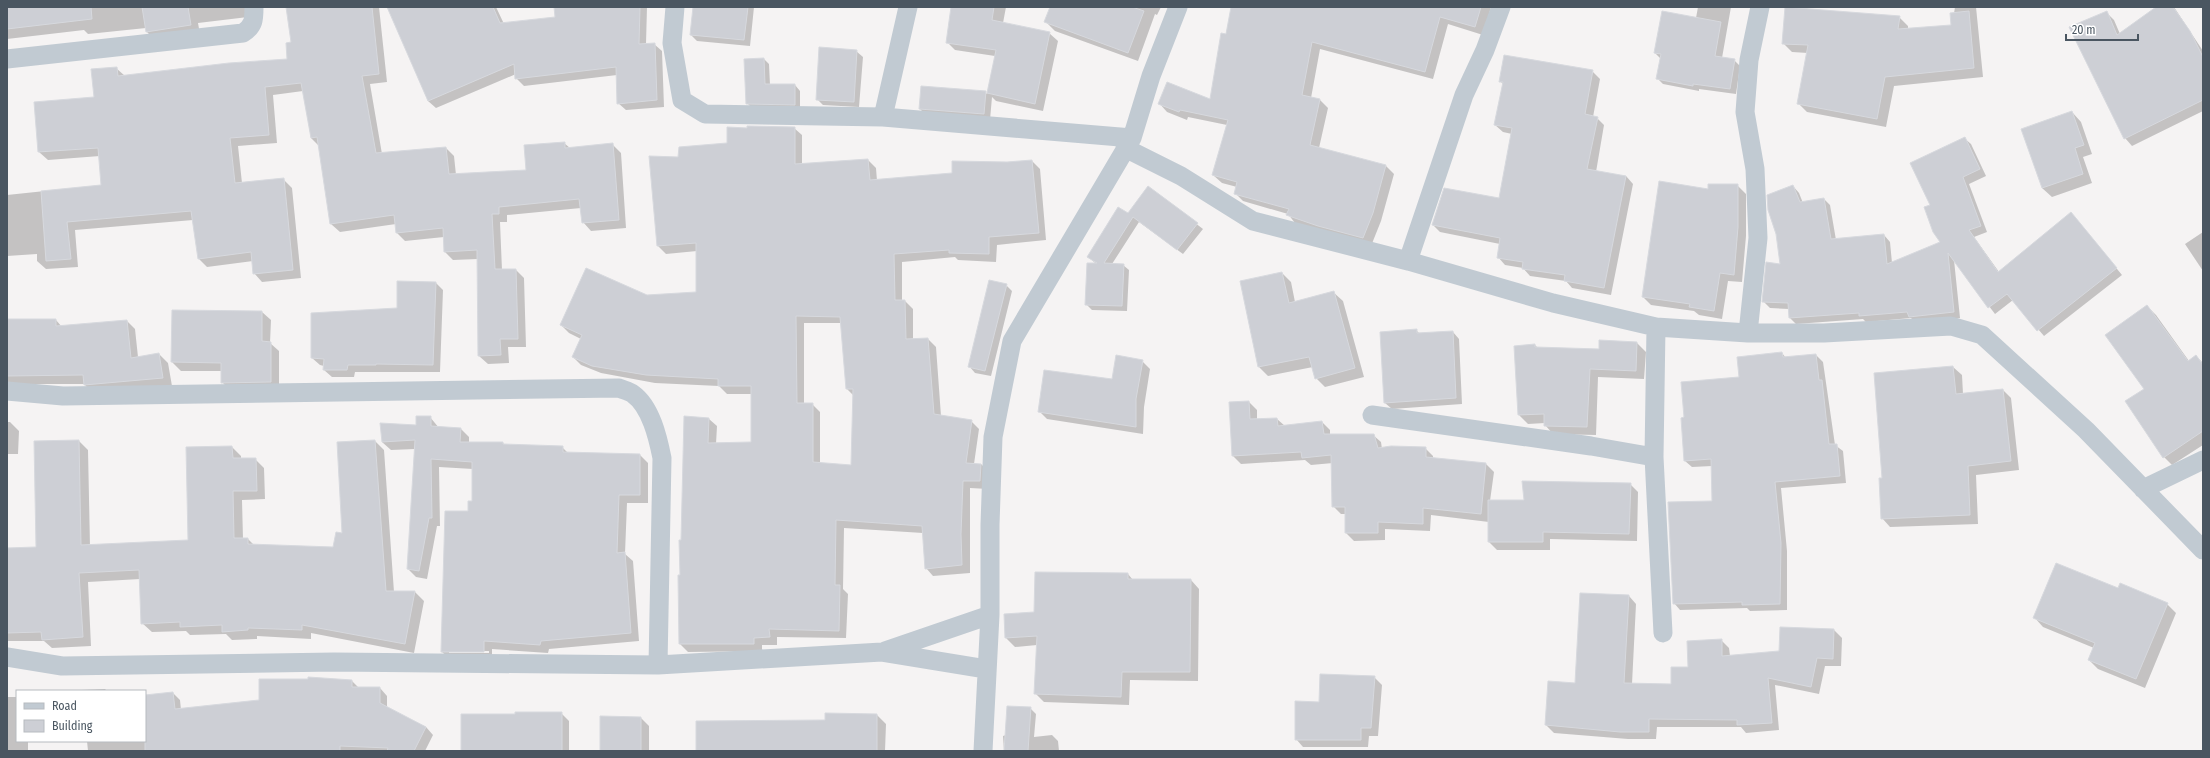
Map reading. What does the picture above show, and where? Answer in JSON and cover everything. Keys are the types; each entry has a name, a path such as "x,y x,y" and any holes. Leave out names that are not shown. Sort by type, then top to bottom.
{"street":[{"path":"7,59 243,33 249,29 254,22 254,7"},
{"path":"674,7 672,43 682,100 705,114 883,117 1128,143 1253,221 1408,261 1553,303 1656,327 1748,333 1824,333 1950,326 1982,335 2086,430 2203,550"},
{"path":"883,117 908,7"},
{"path":"983,751 986,669 990,615 993,437 1012,341 1128,143 1151,76 1178,7"},
{"path":"1408,261 1464,95 1485,50 1501,7"},
{"path":"1748,333 1758,238 1755,169 1744,112 1749,60 1760,7"},
{"path":"1656,327 1654,457 1663,632"},
{"path":"7,392 63,396 619,388 634,394 646,411 657,432 662,458 658,665"},
{"path":"1372,415 1591,446 1654,457"},
{"path":"2143,489 2203,460"},
{"path":"882,652 990,615"},
{"path":"7,657 62,666 334,662 658,665 882,652 986,669"}],"building":[{"path":"7,7 91,7 92,19 7,29"},
{"path":"142,7 188,7 191,25 146,32"},
{"path":"286,7 372,7 379,74 362,76 376,153 446,147 449,174 526,170 524,145 565,142 565,148 613,143 619,220 582,223 579,199 499,207 499,214 492,214 495,269 516,269 518,339 500,339 501,355 478,356 477,250 444,252 443,228 396,233 394,215 330,224 317,137 311,138 301,83 265,87 269,135 230,138 235,183 284,178 293,270 253,274 251,252 198,259 191,211 67,222 71,259 46,261 41,191 101,185 98,148 38,152 34,102 94,97 91,69 117,67 118,76 229,63 287,59 286,43 291,42"},
{"path":"387,7 493,7 500,23 555,17 554,7 640,7 639,44 655,43 657,100 617,104 616,67 515,79 514,64 428,101"},
{"path":"693,7 748,7 744,40 690,35"},
{"path":"951,7 994,7 992,20 1050,32 1035,104 987,93 996,50 946,43"},
{"path":"1050,7 1132,7 1144,11 1128,53 1044,22"},
{"path":"1231,7 1481,7 1475,27 1440,17 1425,72 1312,42 1302,95 1320,99 1310,145 1386,165 1373,213 1363,238 1318,226 1286,215 1289,209 1234,194 1237,182 1212,175 1228,120 1180,110 1179,112 1158,104 1167,82 1210,99 1221,33 1226,34"},
{"path":"1785,7 1900,16 1898,29 1951,25 1950,13 1969,11 1974,68 1885,77 1877,119 1797,104 1808,45 1782,44"},
{"path":"2156,7 2173,7 2190,31 2203,57 2203,100 2124,139 2069,27 2107,11 2117,35"},
{"path":"1662,11 1721,22 1715,56 1735,59 1730,89 1693,84 1693,86 1656,79 1661,54 1654,53"},
{"path":"819,47 857,50 854,102 816,100"},
{"path":"1504,55 1593,70 1585,114 1598,117 1587,169 1626,176 1604,288 1564,281 1565,275 1522,269 1523,262 1497,258 1500,238 1432,225 1444,188 1499,198 1512,128 1494,125 1503,82 1499,82"},
{"path":"764,58 765,84 795,84 795,105 746,104 744,59"},
{"path":"921,86 986,91 984,114 919,109"},
{"path":"2072,111 2084,145 2075,148 2083,174 2042,188 2021,129"},
{"path":"747,126 795,127 795,164 868,159 870,180 952,173 952,161 1007,162 1032,160 1039,233 989,237 989,254 949,253 949,250 894,254 895,300 905,300 906,339 928,338 934,414 972,420 966,463 981,464 980,481 963,481 961,534 962,565 925,569 922,526 836,520 835,585 840,585 839,631 769,629 770,637 754,638 754,644 679,644 678,575 680,575 679,540 681,540 684,416 709,418 708,443 751,442 751,386 718,386 718,379 646,375 592,366 572,357 582,335 560,325 586,268 647,295 696,292 696,243 657,246 649,156 678,157 679,147 727,143 727,127 747,128","holes":["796,316 840,317 846,389 853,389 851,465 813,462 813,403 797,403"]},
{"path":"1965,137 1980,169 1963,177 1981,226 1969,230 1998,272 2071,212 2117,268 2037,331 2007,294 1988,308 1948,253 1954,312 1909,317 1907,312 1859,316 1859,313 1789,318 1788,303 1762,302 1766,262 1780,264 1776,234 1768,210 1767,195 1793,185 1800,202 1824,198 1831,239 1884,234 1887,264 1940,242 1933,232 1924,207 1930,205 1910,163"},
{"path":"1659,181 1708,189 1708,184 1738,184 1738,227 1734,275 1720,273 1714,311 1689,307 1690,304 1642,297"},
{"path":"1148,186 1198,223 1177,250 1133,217 1104,263 1124,264 1122,306 1085,305 1087,263 1097,263 1087,257 1118,207 1128,213"},
{"path":"1282,272 1289,303 1334,291 1355,368 1315,379 1309,357 1258,367 1240,281"},
{"path":"989,280 1007,284 985,371 968,367"},
{"path":"397,281 436,282 433,365 348,365 347,370 323,370 324,359 311,358 311,313 397,308"},
{"path":"2147,305 2188,361 2196,355 2203,365 2203,431 2163,458 2125,401 2144,389 2105,335"},
{"path":"172,310 262,311 262,341 271,342 271,382 221,383 221,363 171,362"},
{"path":"7,319 56,319 56,326 127,320 131,358 159,353 163,378 84,385 83,375 7,376"},
{"path":"1417,329 1417,333 1453,331 1456,398 1384,403 1380,332"},
{"path":"1599,340 1637,342 1636,371 1590,369 1587,427 1544,426 1544,414 1518,415 1514,346 1535,344 1535,347 1599,349"},
{"path":"1782,352 1783,357 1816,354 1819,380 1822,380 1829,444 1837,444 1840,476 1775,482 1781,543 1780,604 1742,605 1742,602 1673,604 1668,502 1712,501 1711,459 1684,461 1681,418 1684,417 1681,382 1739,377 1737,357"},
{"path":"1116,355 1143,360 1136,399 1136,427 1038,412 1044,370 1112,379"},
{"path":"1953,366 1956,394 2003,389 2011,461 1968,466 1970,515 1881,519 1879,478 1882,478 1874,373"},
{"path":"1249,401 1250,419 1277,418 1278,426 1322,421 1324,434 1374,434 1378,448 1391,446 1426,447 1426,457 1486,463 1481,514 1423,508 1423,524 1378,522 1378,533 1345,533 1345,507 1332,507 1331,455 1302,458 1301,452 1232,456 1229,402"},
{"path":"416,416 431,416 431,426 461,428 460,442 503,442 503,444 563,446 563,452 640,454 640,495 619,495 617,553 625,552 631,633 541,641 540,645 484,641 484,652 441,652 445,511 468,511 468,501 472,501 472,462 431,459 432,518 429,518 419,571 407,569 415,440 382,442 380,423 416,425"},
{"path":"79,440 81,545 188,540 186,447 232,446 233,458 256,458 257,491 233,491 234,538 248,538 248,544 333,547 336,532 342,533 337,442 375,440 386,591 415,591 405,644 302,625 302,630 248,628 248,630 222,632 222,625 180,627 180,622 141,624 139,570 79,573 83,637 42,640 41,632 7,633 7,548 36,547 34,441"},
{"path":"1522,481 1631,483 1629,534 1543,532 1543,542 1488,542 1488,500 1524,500"},
{"path":"2056,563 2118,588 2120,583 2168,603 2136,679 2088,660 2095,643 2033,618"},
{"path":"1035,572 1128,573 1128,579 1191,579 1190,672 1122,672 1121,697 1034,694 1037,636 1005,638 1004,614 1034,612"},
{"path":"1580,593 1629,595 1624,683 1671,684 1671,667 1688,667 1687,641 1722,639 1722,656 1779,651 1780,627 1834,629 1833,659 1817,658 1811,687 1768,678 1772,723 1737,725 1737,720 1649,719 1649,732 1620,732 1545,725 1548,681 1575,683"},
{"path":"1320,674 1375,676 1371,728 1361,728 1361,740 1295,740 1295,701 1319,702"},
{"path":"308,677 352,680 352,687 380,687 380,703 426,727 414,751 387,751 388,748 340,746 340,751 145,751 146,695 173,692 175,709 259,700 259,679 308,679"},
{"path":"1007,706 1031,707 1028,751 1004,751"},
{"path":"515,712 562,712 562,751 461,751 461,714 515,714"},
{"path":"825,713 877,714 877,751 696,751 696,721 825,720"},
{"path":"600,716 641,717 641,751 600,751"}]}
